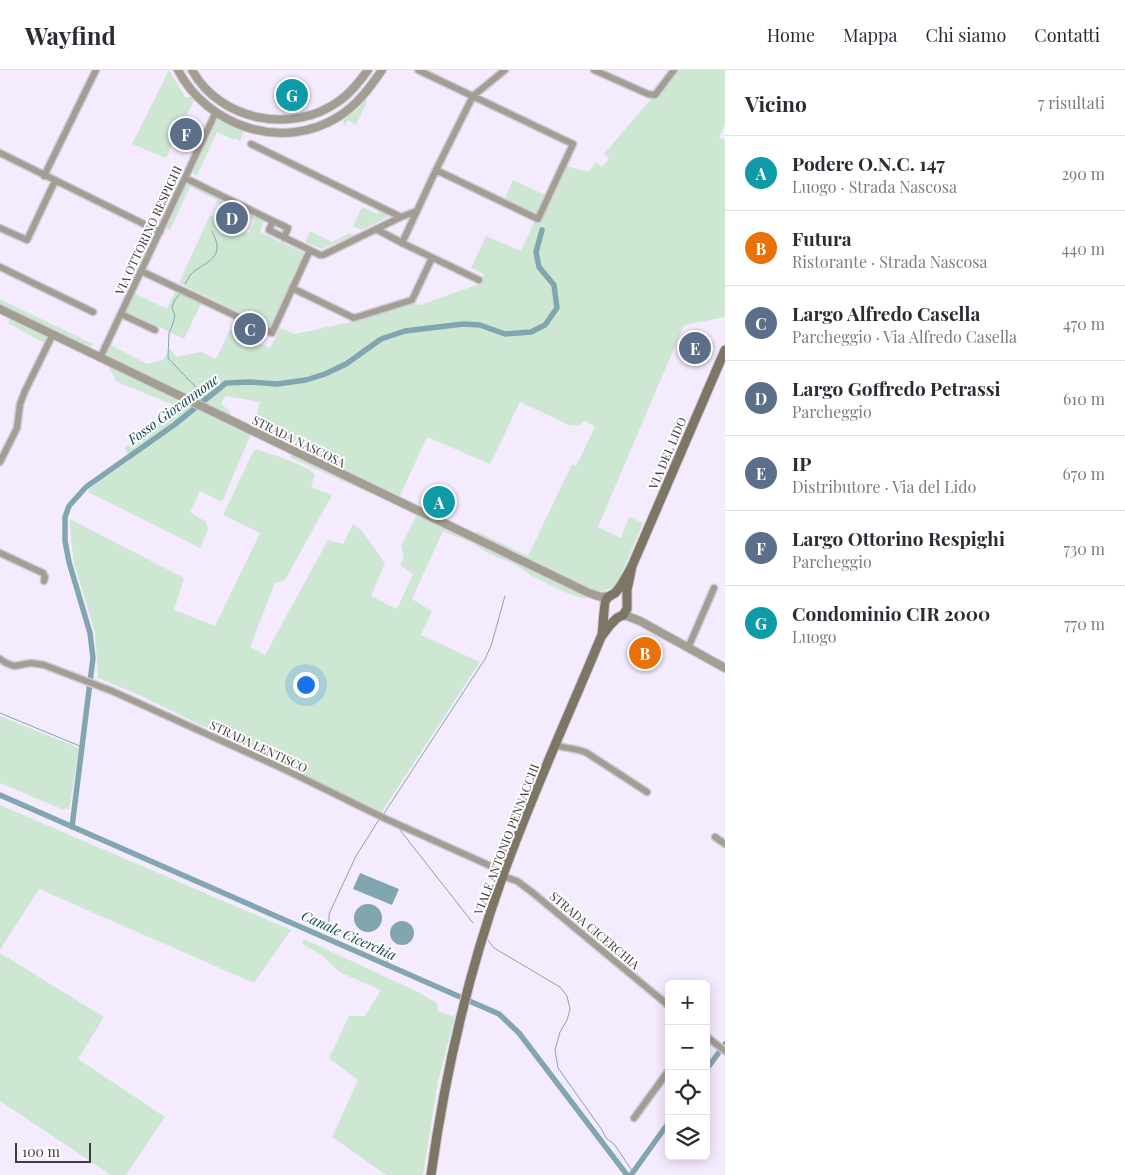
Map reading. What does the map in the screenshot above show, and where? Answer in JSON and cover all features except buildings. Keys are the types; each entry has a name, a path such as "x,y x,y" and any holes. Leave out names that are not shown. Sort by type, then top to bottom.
{"main road":[{"name":"VIA DEL LIDO","path":"611,595 620,586 632,566 725,350"},
{"name":"VIA DEL LIDO","path":"627,603 627,590 632,566"},
{"path":"617,594 623,597 627,603 626,612 619,617 610,616 604,609 606,599 611,595 617,594"},
{"name":"VIALE ANTONIO PENNACCHI","path":"431,1175 443,1103 464,1006 483,937 503,874 523,822 601,637 604,609"},
{"name":"VIALE ANTONIO PENNACCHI","path":"601,637 619,617"}],"street":[{"path":"44,176 96,70"},
{"path":"178,70 189,89 204,104 232,122 255,130 283,133 305,130 325,124 350,109 368,92 382,70"},
{"path":"192,70 201,84 229,107 264,119 288,120 321,111 339,101 357,84 368,70"},
{"path":"418,70 573,144 538,219 436,170"},
{"path":"402,243 473,96 505,70"},
{"path":"594,70 648,94 655,95 674,70"},
{"name":"VIA OTTORINO RESPIGHI","path":"100,358 216,112"},
{"path":"302,117 305,130"},
{"path":"251,144 400,217"},
{"path":"0,153 160,232"},
{"path":"185,178 288,228 284,238"},
{"path":"0,228 27,240 54,181"},
{"path":"273,221 269,230 320,255 326,254 400,217 417,211"},
{"path":"376,229 479,280"},
{"path":"141,271 272,333 310,250"},
{"path":"292,288 354,318 412,300 432,258"},
{"path":"0,268 93,312"},
{"name":"STRADA NASCOSA","path":"0,309 588,593 604,597 611,595"},
{"path":"121,314 155,330"},
{"path":"0,462 17,428 21,402 25,391 53,334"},
{"path":"0,553 43,573 44,581"},
{"path":"688,648 714,588"},
{"name":"STRADA NASCOSA","path":"588,593 604,609"},
{"path":"627,603 640,621"},
{"path":"619,617 627,616 640,621 725,668"},
{"name":"STRADA LENTISCO","path":"0,659 14,666 28,663 40,664 96,684 277,766 503,874"},
{"path":"556,744 564,748 587,753 647,792"},
{"path":"715,837 725,844"},
{"name":"STRADA CICERCHIA","path":"503,874 534,893 665,1003"},
{"path":"710,1039 725,1051"},
{"path":"634,1118 665,1075"}],"shaded area":[{"path":"169,70 185,97 191,97 194,100 166,158 132,144"},
{"path":"677,70 725,70 725,124 719,137 725,140 725,317 684,325 598,527 621,538 629,517 643,523 618,582 609,589 595,594 587,591 585,599 567,593 532,576 516,565 489,554 472,543 443,531 412,599 432,611 421,635 480,662 381,813 137,694 98,678 95,633 74,563 70,519 184,578 174,610 215,626 260,533 223,515 253,451 257,449 305,467 315,475 311,487 332,495 285,580 275,583 250,647 265,655 328,540 343,544 353,524 362,531 385,563 371,596 397,609 413,574 400,565 404,557 401,546 417,514 463,536 478,532 528,556 572,464 576,466 595,427 585,421 578,426 569,425 520,402 490,464 427,437 399,498 375,486 372,494 291,458 292,446 253,427 260,402 226,396 221,403 231,413 224,421 251,434 222,502 200,491 190,512 206,522 208,530 200,548 88,492 89,489 130,460 125,448 179,407 117,382 103,357 109,344 147,364 163,360 170,349 176,357 201,352 216,359 230,330 270,348 280,328 295,334 355,321 412,304 420,305 482,283 484,274 471,268 486,236 521,251 538,214 505,198 513,180 552,198 566,166 589,172 596,162 602,167 609,159 604,154 651,99 658,95"},
{"path":"365,100 367,102 356,125 348,120 345,126 343,124 344,119 357,110"},
{"path":"217,120 244,131 240,141 217,132 197,176 193,171"},
{"path":"188,184 228,204 228,206 216,203 217,200 190,187 170,230 166,228 185,186"},
{"path":"362,207 377,214 380,210 390,216 362,230 353,226"},
{"path":"245,213 264,221 260,232 304,253 270,328 179,283 210,215 249,234 255,221 245,216"},
{"path":"310,231 332,242 350,233 354,235 322,249 305,242"},
{"path":"176,290 202,302 184,339 126,311 134,293 167,309"},
{"path":"0,299 93,344 88,349 57,334 46,344 8,323 12,313 0,307"},
{"path":"0,716 79,748 69,810 65,808 64,810 0,783"},
{"path":"0,805 291,930 254,983 39,889 0,950"},
{"path":"360,873 399,889 392,905 353,889"},
{"path":"368,904 378,908 382,918 378,928 368,932 358,928 354,918 358,908"},
{"path":"402,921 411,924 414,933 411,942 402,945 393,942 390,933 393,924"},
{"path":"304,939 418,992 437,1003 438,1011 455,1017 438,1081 423,1175 386,1175 332,1137 358,1080 329,1058 349,1016 365,1016 381,990 339,972 323,956 302,944"},
{"path":"0,953 104,1017 78,1059 165,1117 126,1175 111,1175 0,1101"}],"waterway":[{"name":"Fosso Giovannone","path":"72,827 93,658 90,633 69,562 65,541 65,517 69,506 86,487 174,425 226,383 277,384 306,380 346,364 381,339 405,331 463,324 480,325 505,334 531,332 545,325 557,308 554,285 539,267 536,252 542,230"},
{"path":"185,284 191,274 215,255 217,244 212,231"},
{"path":"181,292 174,301 172,308 175,316 169,333 168,358 207,399"},
{"path":"383,815 485,659 491,646 505,596"},
{"path":"0,713 82,747"},
{"name":"Canale Cicerchia","path":"0,795 499,1014 519,1033 627,1175"},
{"path":"380,818 356,856 329,914 329,923 342,932 387,953 386,965"},
{"path":"400,830 473,923"},
{"path":"488,940 494,948 560,987 567,996 570,1009 555,1050 558,1068 606,1138 614,1144 633,1172"},
{"path":"710,1065 725,1044"},
{"path":"631,1175 665,1128"}],"place":[{"name":"Condominio CIR 2000","path":"292,95"},
{"name":"Largo Ottorino Respighi","path":"186,134"},
{"name":"Largo Goffredo Petrassi","path":"232,218"},
{"name":"Largo Alfredo Casella","path":"250,329"},
{"name":"IP","path":"695,348"},
{"name":"Podere O.N.C. 147","path":"439,502"},
{"name":"Futura","path":"645,653"}]}
